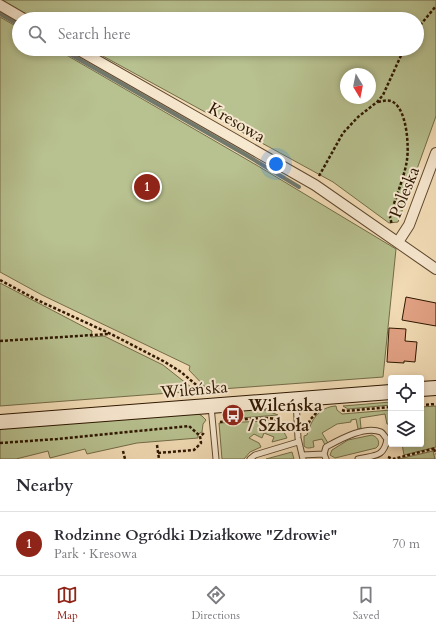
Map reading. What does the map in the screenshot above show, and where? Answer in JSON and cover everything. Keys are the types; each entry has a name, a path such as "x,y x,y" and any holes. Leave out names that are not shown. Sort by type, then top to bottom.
{"street":[{"path":"0,5 12,12"},
{"name":"Kresowa","path":"89,56 315,185 436,269"},
{"name":"Poleska","path":"398,242 409,225 436,153"},
{"path":"424,389 436,388"},
{"name":"Wileńska","path":"0,422 388,392"}],"lane":[{"path":"296,399 297,433 302,457 325,457 326,447 346,436 372,430 382,432 387,439 386,448 381,454 358,459"},
{"path":"211,405 216,459"},
{"path":"250,459 255,455 298,442"}],"path":[{"path":"424,21 436,6"},
{"path":"315,185 322,169 343,133 358,117 377,102 386,88 401,56"},
{"path":"377,102 385,100 393,102 401,110 408,142 407,160 390,217 398,242"},
{"path":"0,280 37,300 111,334 165,362 181,372 210,396 211,405"},
{"path":"0,341 111,334"},
{"path":"339,404 341,409 345,411 388,408"},
{"path":"424,405 436,404"},
{"path":"200,436 206,429 205,424 237,420 274,418 283,425 288,432 306,434 310,420 323,408"},
{"path":"0,442 57,439 189,426 200,436 201,442 194,450 158,453"},
{"path":"157,445 159,459"},
{"path":"381,454 393,459 435,448 436,454"},
{"path":"123,451 125,459"}],"green space":[{"path":"0,0 436,0 436,116 398,222 389,223 333,182 103,56 424,56 424,12 22,12"},
{"path":"0,17 12,24 12,56 68,56 258,166 396,249 383,377 208,390 189,370 190,366 42,295 0,272"},
{"path":"0,283 92,331 91,337 104,336 163,365 196,391 0,406"},
{"path":"388,402 388,405 348,409 343,406"},
{"path":"336,406 337,410 342,414 388,410 388,424 385,414 360,418 361,428 358,429 356,419 351,420 351,422 337,424 322,433 328,443 325,445 322,439 313,441 314,447 305,447 304,436 307,435 313,419 320,412"},
{"path":"436,406 436,447 404,455 403,447 424,447 424,407"},
{"path":"258,409 278,415 241,418 240,410"},
{"path":"197,413 206,420 203,424 202,432 198,434 198,438 137,443 87,454 85,449 50,458 48,451 16,459 0,459 0,428"},
{"path":"268,421 280,427 287,438 272,442 274,437 264,433 262,438 254,434 249,438 259,443 261,447 250,452 244,459 222,459 219,423"},
{"path":"372,435 377,438 379,444 376,448 335,458 330,455 332,450 348,440"},
{"path":"433,451 435,459 399,459"},
{"path":"292,452 294,459 266,459"}],"building":[{"path":"406,297 436,303 436,326 402,320"},
{"path":"389,328 406,329 405,341 417,342 415,362 387,362"}],"waterway":[{"path":"0,14 12,21"},
{"path":"73,56 299,187"}],"place":[{"name":"Rodzinne Ogródki Działkowe \"Zdrowie\"","path":"147,187"},
{"name":"Wileńska / Szkoła","path":"233,415"}]}
